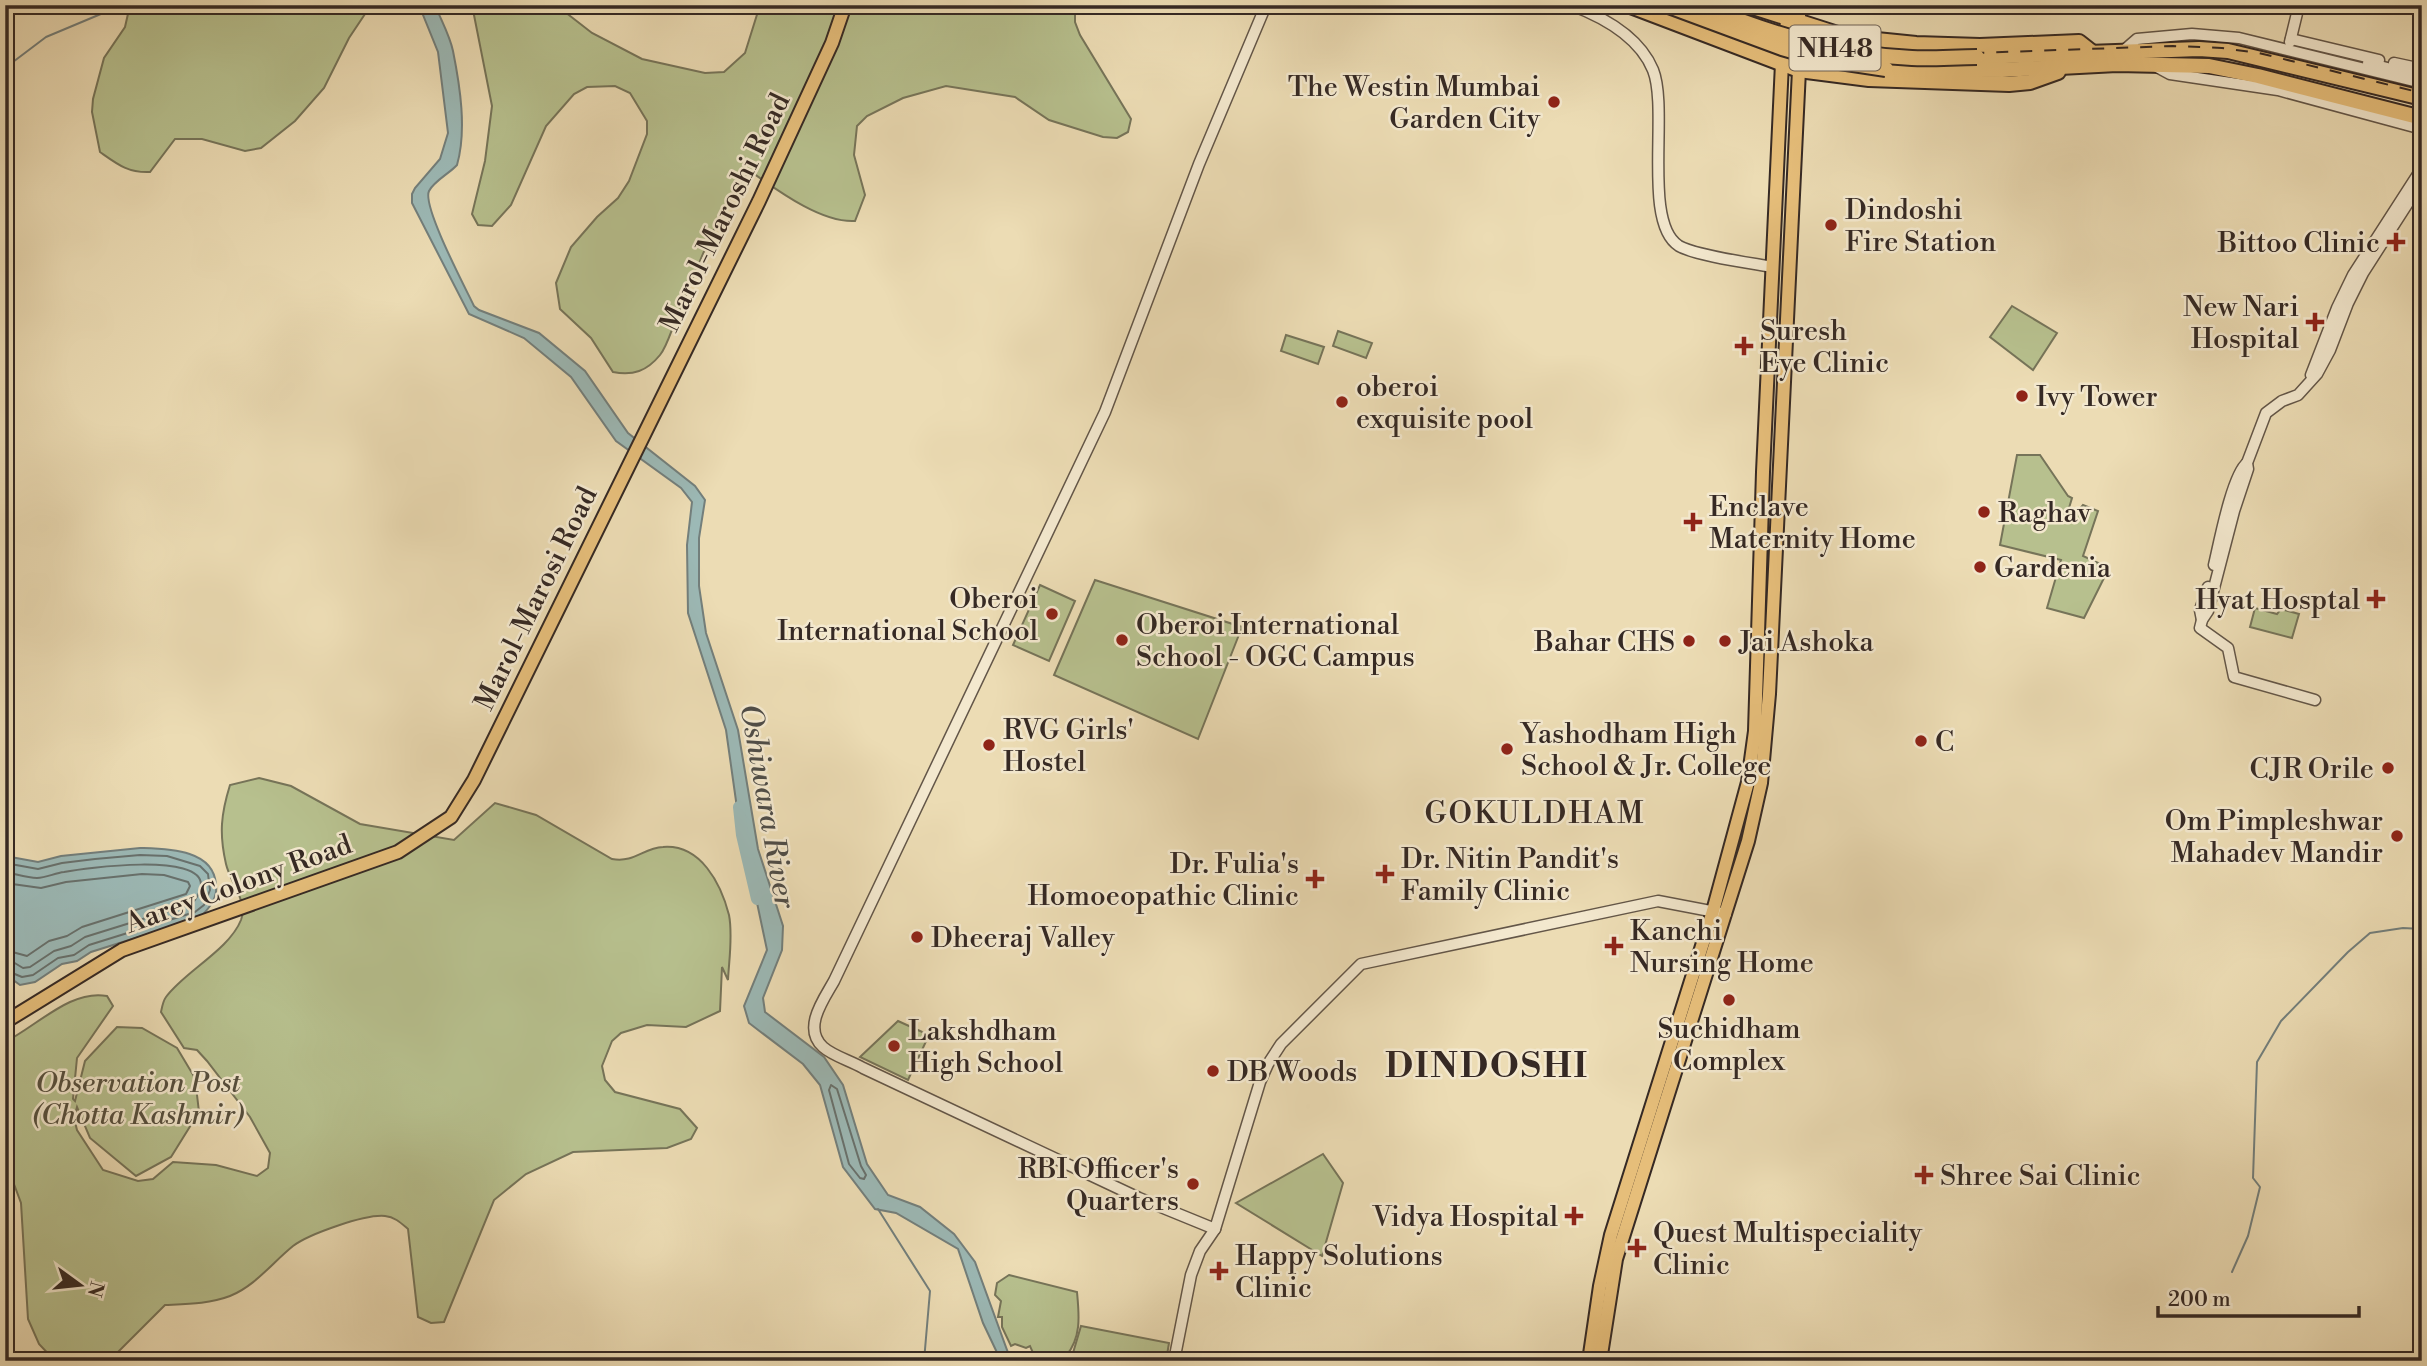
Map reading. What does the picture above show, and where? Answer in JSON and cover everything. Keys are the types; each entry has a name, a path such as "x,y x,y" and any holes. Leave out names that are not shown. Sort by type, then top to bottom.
{"highway":[{"path":"1628,5 1799,70 1869,79 2009,84 2029,82 2069,66"},
{"name":"NH48","path":"1666,5 1782,48 1820,59 1886,69 2093,53 2209,66 2422,118"},
{"path":"1694,31 1702,5"},
{"name":"NH48","path":"1702,5 1743,23 1820,46 1912,58 1977,64 2069,66 2119,58"},
{"path":"1747,5 1793,16 1847,37 1980,46 2079,43 2093,53"},
{"name":"NH48","path":"2156,60 2199,49 2228,51 2422,98"}],"main road":[{"name":"Marol-Maroshi Road","path":"641,438 759,201 832,43 845,5"},
{"path":"1600,1361 1616,1259 1719,912 1748,782 1755,731 1762,486 1782,63 1793,16 1799,5"},
{"path":"1589,1361 1611,1235 1719,912 1754,819 1761,783 1766,734 1799,70 1793,16"},
{"name":"Marol-Marosi Road","path":"474,780 641,438"},
{"name":"Aarey Colony Road","path":"5,1022 122,950 398,852 452,817 474,780"}],"street":[{"path":"1215,1229 1139,1198 863,1068 823,1047 814,1026 817,1012 1105,412 1199,164 1266,5"},
{"path":"1571,5 1600,16 1624,33 1641,51 1653,70 1658,94 1660,204 1665,229 1680,246 1721,258 1773,267"},
{"path":"2290,44 2299,5"},
{"path":"2119,58 2137,39 2192,34 2290,44 2422,69"},
{"path":"2290,44 2422,77"},
{"path":"2290,44 2422,83"},
{"path":"2156,60 2170,74 2278,90 2422,130"},
{"path":"2315,700 2234,677 2228,648 2201,624 2208,611 2235,497 2241,479 2248,469 2247,463 2266,414 2282,401 2298,395 2317,374 2330,350 2351,296 2422,168"},
{"path":"2385,231 2422,181"},
{"path":"1174,1361 1191,1275 1200,1251 1215,1229 1260,1082 1268,1064 1281,1044 1361,964 1658,901 1719,912"}],"green space":[{"path":"130,5 371,5 349,38 324,88 295,121 261,148 245,151 202,139 175,139 150,172 142,172 117,164 100,152 92,112 104,58 125,27"},
{"path":"472,5 556,5 592,33 642,59 705,73 724,72 745,53 760,5 1075,5 1075,22 1080,35 1131,119 1128,132 1117,138 1103,137 1049,120 1015,97 946,86 903,98 867,116 857,126 854,155 865,195 855,221 828,217 814,211 786,196 750,171 728,201 700,260 663,351 650,365 639,371 613,372 591,338 560,309 556,283 571,247 618,198 629,181 647,134 647,121 630,93 615,86 587,87 574,94 546,126 511,205 492,226 478,225 472,214 485,161 492,106"},
{"path":"2012,306 2057,333 2033,370 1990,337"},
{"path":"1338,331 1372,343 1366,358 1333,346"},
{"path":"1286,335 1324,347 1318,364 1281,351"},
{"path":"2017,455 2040,455 2072,498 2069,508 2077,512 2083,505 2098,511 2083,556 2109,568 2084,618 2047,608 2061,560 2000,545"},
{"name":"Oberoi International School - OGC Campus","path":"1095,580 1242,627 1198,739 1054,675"},
{"path":"1040,585 1075,601 1049,661 1013,645"},
{"path":"2255,608 2277,614 2281,609 2299,614 2292,638 2250,627"},
{"name":"Observation Post (Chotta Kashmir)","path":"259,778 291,786 360,824 454,840 495,803 536,815 612,859 627,859 663,847 688,852 698,859 715,879 729,915 731,939 728,980 722,967 720,1011 686,1027 647,1025 621,1033 612,1041 602,1066 605,1080 615,1092 680,1109 697,1128 691,1139 667,1148 573,1152 526,1174 494,1200 444,1322 431,1323 418,1317 408,1229 392,1218 376,1216 338,1226 301,1241 255,1280 230,1296 206,1302 165,1305 116,1354 105,1361 55,1361 39,1344 28,1319 21,1203 5,1160 5,1042 67,1003 94,995 107,996 113,1006 77,1058 73,1099 75,1101 85,1061 117,1027 142,1028 177,1048 195,1078 199,1112 171,1157 136,1176 90,1138 77,1107 74,1118 77,1130 103,1170 138,1181 153,1179 173,1162 216,1165 257,1176 268,1168 270,1153 250,1117 197,1050 184,1048 161,1012 165,999 174,988 227,941 241,920 242,906 224,853 223,815 230,785"},
{"path":"898,1021 929,1035 908,1080 860,1057"},
{"path":"1323,1154 1343,1183 1322,1256 1236,1203"},
{"path":"1009,1275 1077,1292 1077,1333 1066,1356 1051,1354 1049,1361 1032,1361 1034,1355 1030,1346 1011,1346 1002,1327 1002,1317 998,1317 1001,1301 995,1295 997,1283"},
{"path":"1081,1326 1169,1343 1166,1361 1064,1361 1073,1353"}],"water":[{"path":"419,5 435,5 452,45 456,65 461,108 460,151 457,165 431,187 429,199 438,229 474,306 539,333 585,371 628,433 695,486 705,500 699,538 699,586 706,633 738,730 758,849 783,926 782,950 763,998 765,1012 824,1057 843,1085 867,1164 888,1195 920,1207 954,1234 975,1262 1011,1361 1001,1361 983,1323 958,1249 896,1213 875,1209 843,1167 820,1085 803,1064 749,1023 744,1006 767,950 737,808 726,730 688,613 687,545 692,502 681,488 616,441 571,377 524,338 469,314 412,203 415,188 440,159 448,133 438,52"},
{"path":"140,848 188,853 207,864 213,873 216,894 199,918 91,952 77,961 62,964 35,982 20,985 5,974 5,856 38,862 61,856"}],"waterway":[{"path":"5,68 46,37 108,11 111,5"},
{"name":"Oshiwara River","path":"739,807 742,835 757,899"},
{"path":"2232,1272 2248,1236 2260,1187 2253,1178 2257,1062 2281,1021 2370,933 2403,928 2422,929"},
{"path":"878,1209 930,1291 924,1361"}],"railway":[{"path":"1715,5 1767,24 1822,39 1918,55 2173,46 2222,48 2259,53 2422,93"}],"place":[{"name":"The Westin Mumbai Garden City","path":"1554,102"},
{"name":"Dindoshi Fire Station","path":"1831,225"},
{"name":"Bittoo Clinic","path":"2396,242"},
{"name":"New Nari Hospital","path":"2315,322"},
{"name":"Suresh Eye Clinic","path":"1744,346"},
{"name":"Ivy Tower","path":"2022,396"},
{"name":"oberoi exquisite pool","path":"1342,402"},
{"name":"Raghav","path":"1984,512"},
{"name":"Enclave Maternity Home","path":"1693,522"},
{"name":"Gardenia","path":"1980,567"},
{"name":"Hyat Hosptal","path":"2376,599"},
{"name":"Oberoi International School","path":"1052,614"},
{"name":"Oberoi International School - OGC Campus","path":"1122,640"},
{"name":"Bahar CHS","path":"1689,641"},
{"name":"Jai Ashoka","path":"1725,641"},
{"name":"C","path":"1921,741"},
{"name":"RVG Girls' Hostel","path":"989,745"},
{"name":"Yashodham High School & Jr. College","path":"1507,749"},
{"name":"CJR Orile","path":"2388,768"},
{"name":"Om Pimpleshwar Mahadev Mandir","path":"2397,836"},
{"name":"Dr. Nitin Pandit's Family Clinic","path":"1385,874"},
{"name":"Dr. Fulia's Homoeopathic Clinic","path":"1315,879"},
{"name":"Dheeraj Valley","path":"917,937"},
{"name":"Kanchi Nursing Home","path":"1614,946"},
{"name":"Suchidham Complex","path":"1729,1000"},
{"name":"Lakshdham High School","path":"894,1046"},
{"name":"DB Woods","path":"1213,1071"},
{"name":"Shree Sai Clinic","path":"1924,1175"},
{"name":"RBI Officer's Quarters","path":"1193,1184"},
{"name":"Vidya Hospital","path":"1574,1216"},
{"name":"Quest Multispeciality Clinic","path":"1637,1248"},
{"name":"Happy Solutions Clinic","path":"1219,1271"}],"district":[{"name":"GOKULDHAM","path":"1535,813"},
{"name":"DINDOSHI","path":"1487,1065"}]}
